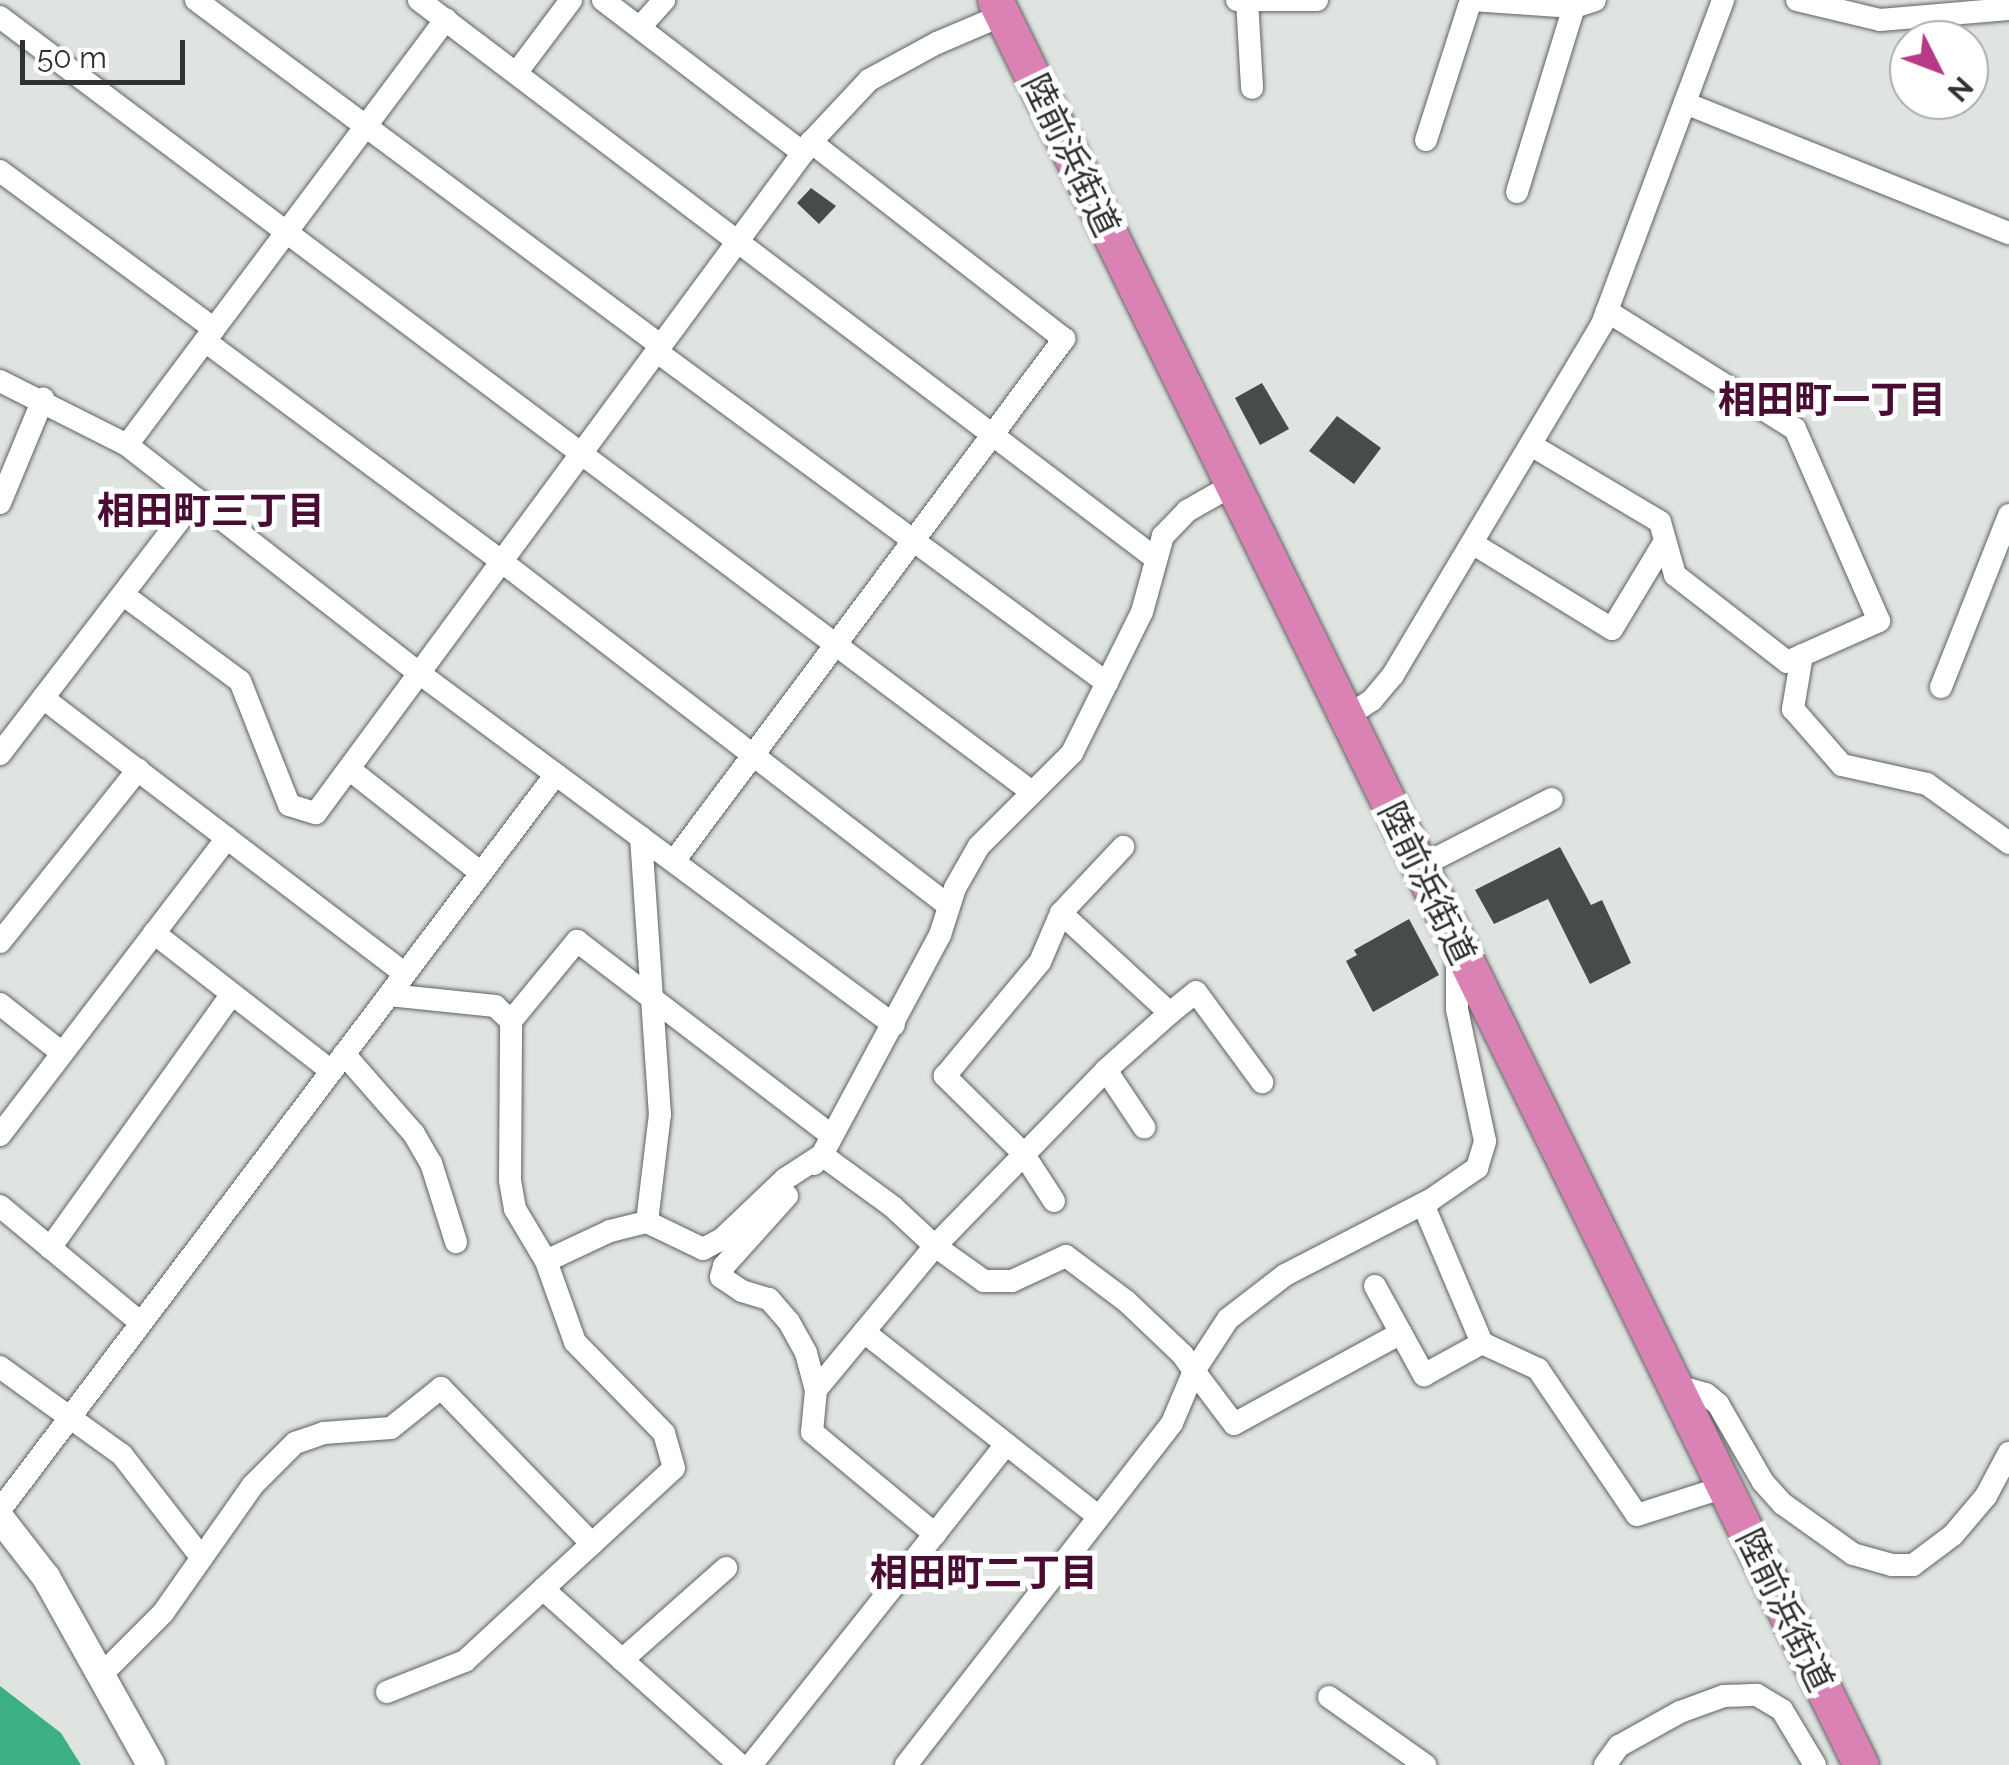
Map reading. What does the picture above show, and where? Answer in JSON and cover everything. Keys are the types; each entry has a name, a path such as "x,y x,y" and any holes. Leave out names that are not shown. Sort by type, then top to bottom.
{"highway":[{"name":"陸前浜街道","path":"999,8 1861,1765"}],"street":[{"path":"196,0 1107,683"},
{"path":"419,0 1155,558"},
{"path":"517,72 571,0"},
{"path":"603,0 1064,338 674,861"},
{"path":"640,27 664,0"},
{"path":"1237,0 1317,0"},
{"path":"1426,140 1471,0 1584,3 1517,192"},
{"path":"1346,717 1372,700 1393,675 1607,311 1723,0"},
{"path":"1798,0 1880,20 2009,8"},
{"path":"1247,1 1252,88"},
{"path":"125,596 240,681 289,805 316,813 806,147 870,80 999,8"},
{"path":"0,17 1032,792"},
{"path":"127,445 446,19"},
{"path":"1684,103 2009,233"},
{"path":"0,171 949,906"},
{"path":"1530,444 1660,522 1674,575 1787,662 1879,621 1796,429 1607,311"},
{"path":"0,380 127,445 420,673 894,1025"},
{"path":"0,503 43,400"},
{"path":"935,1534 812,1432 816,1390 806,1353 789,1322 769,1299 742,1292 721,1278 724,1266 827,1144 940,935 949,906 979,846 1072,753 1142,612 1155,558 1171,524 1232,486"},
{"path":"0,754 196,499"},
{"path":"1941,687 2009,515"},
{"path":"1472,543 1612,629 1665,541"},
{"path":"1802,655 1793,709 1842,765 1927,784 2009,842"},
{"path":"43,698 405,974"},
{"path":"0,723 27,720"},
{"path":"349,769 481,873"},
{"path":"0,942 138,770"},
{"path":"151,1765 46,1577 0,1514 556,774"},
{"path":"1419,867 1552,799"},
{"path":"642,837 660,1114 647,1222"},
{"path":"0,1135 227,838"},
{"path":"1054,1201 1023,1153 946,1076 1040,962 1062,913 1124,847"},
{"path":"1062,913 1170,1014"},
{"path":"154,934 232,994 337,1062 414,1134 431,1163 456,1242"},
{"path":"387,1692 465,1661 674,1468 664,1432 574,1342 546,1260 515,1209 510,1180 511,1021 577,941 827,1144 935,1246 984,1281 1012,1281 1066,1256 1126,1302 1183,1355 1234,1424 1401,1334"},
{"path":"906,1765 1172,1423 1194,1370 1228,1319 1285,1275 1423,1204 1476,1168 1485,1140 1458,1009 1458,945"},
{"path":"816,1390 935,1246 1023,1153 1106,1070 1196,992 1262,1082"},
{"path":"50,1248 232,994"},
{"path":"389,995 495,1006 511,1021"},
{"path":"0,1004 62,1054"},
{"path":"1106,1070 1144,1126"},
{"path":"546,1260 610,1230 647,1222 703,1249 722,1240 827,1144"},
{"path":"1423,1204 1482,1343 1538,1370 1637,1515 1724,1487"},
{"path":"0,1206 140,1323"},
{"path":"1375,1286 1424,1375 1482,1343"},
{"path":"864,1332 1098,1516"},
{"path":"0,1367 122,1455 202,1558"},
{"path":"1674,1385 1706,1394 1718,1404 1763,1482 1783,1504 1853,1554 1892,1565 1913,1565 1953,1535 1986,1496 2009,1453"},
{"path":"102,1675 163,1613 253,1485 295,1443 324,1433 391,1428 441,1388 592,1544"},
{"path":"750,1765 1006,1444"},
{"path":"622,1660 726,1568"},
{"path":"543,1590 740,1765"},
{"path":"1605,1765 1619,1746 1680,1712 1724,1696 1757,1695 1782,1710 1815,1765"},
{"path":"1329,1697 1425,1765"}],"shaded area":[{"path":"0,1686 61,1733 81,1765 0,1765"}],"building":[{"path":"811,188 836,206 819,224 797,203"},
{"path":"1262,383 1289,429 1260,445 1235,398"},
{"path":"1337,416 1381,448 1354,484 1309,451"},
{"path":"1560,847 1591,905 1602,900 1631,963 1590,984 1548,899 1494,924 1475,890"},
{"path":"1409,919 1439,975 1373,1012 1346,961 1357,955 1354,950"}],"district":[{"name":"相田町一丁目","path":"1832,400"},
{"name":"相田町三丁目","path":"211,511"},
{"name":"相田町二丁目","path":"984,1573"}]}
